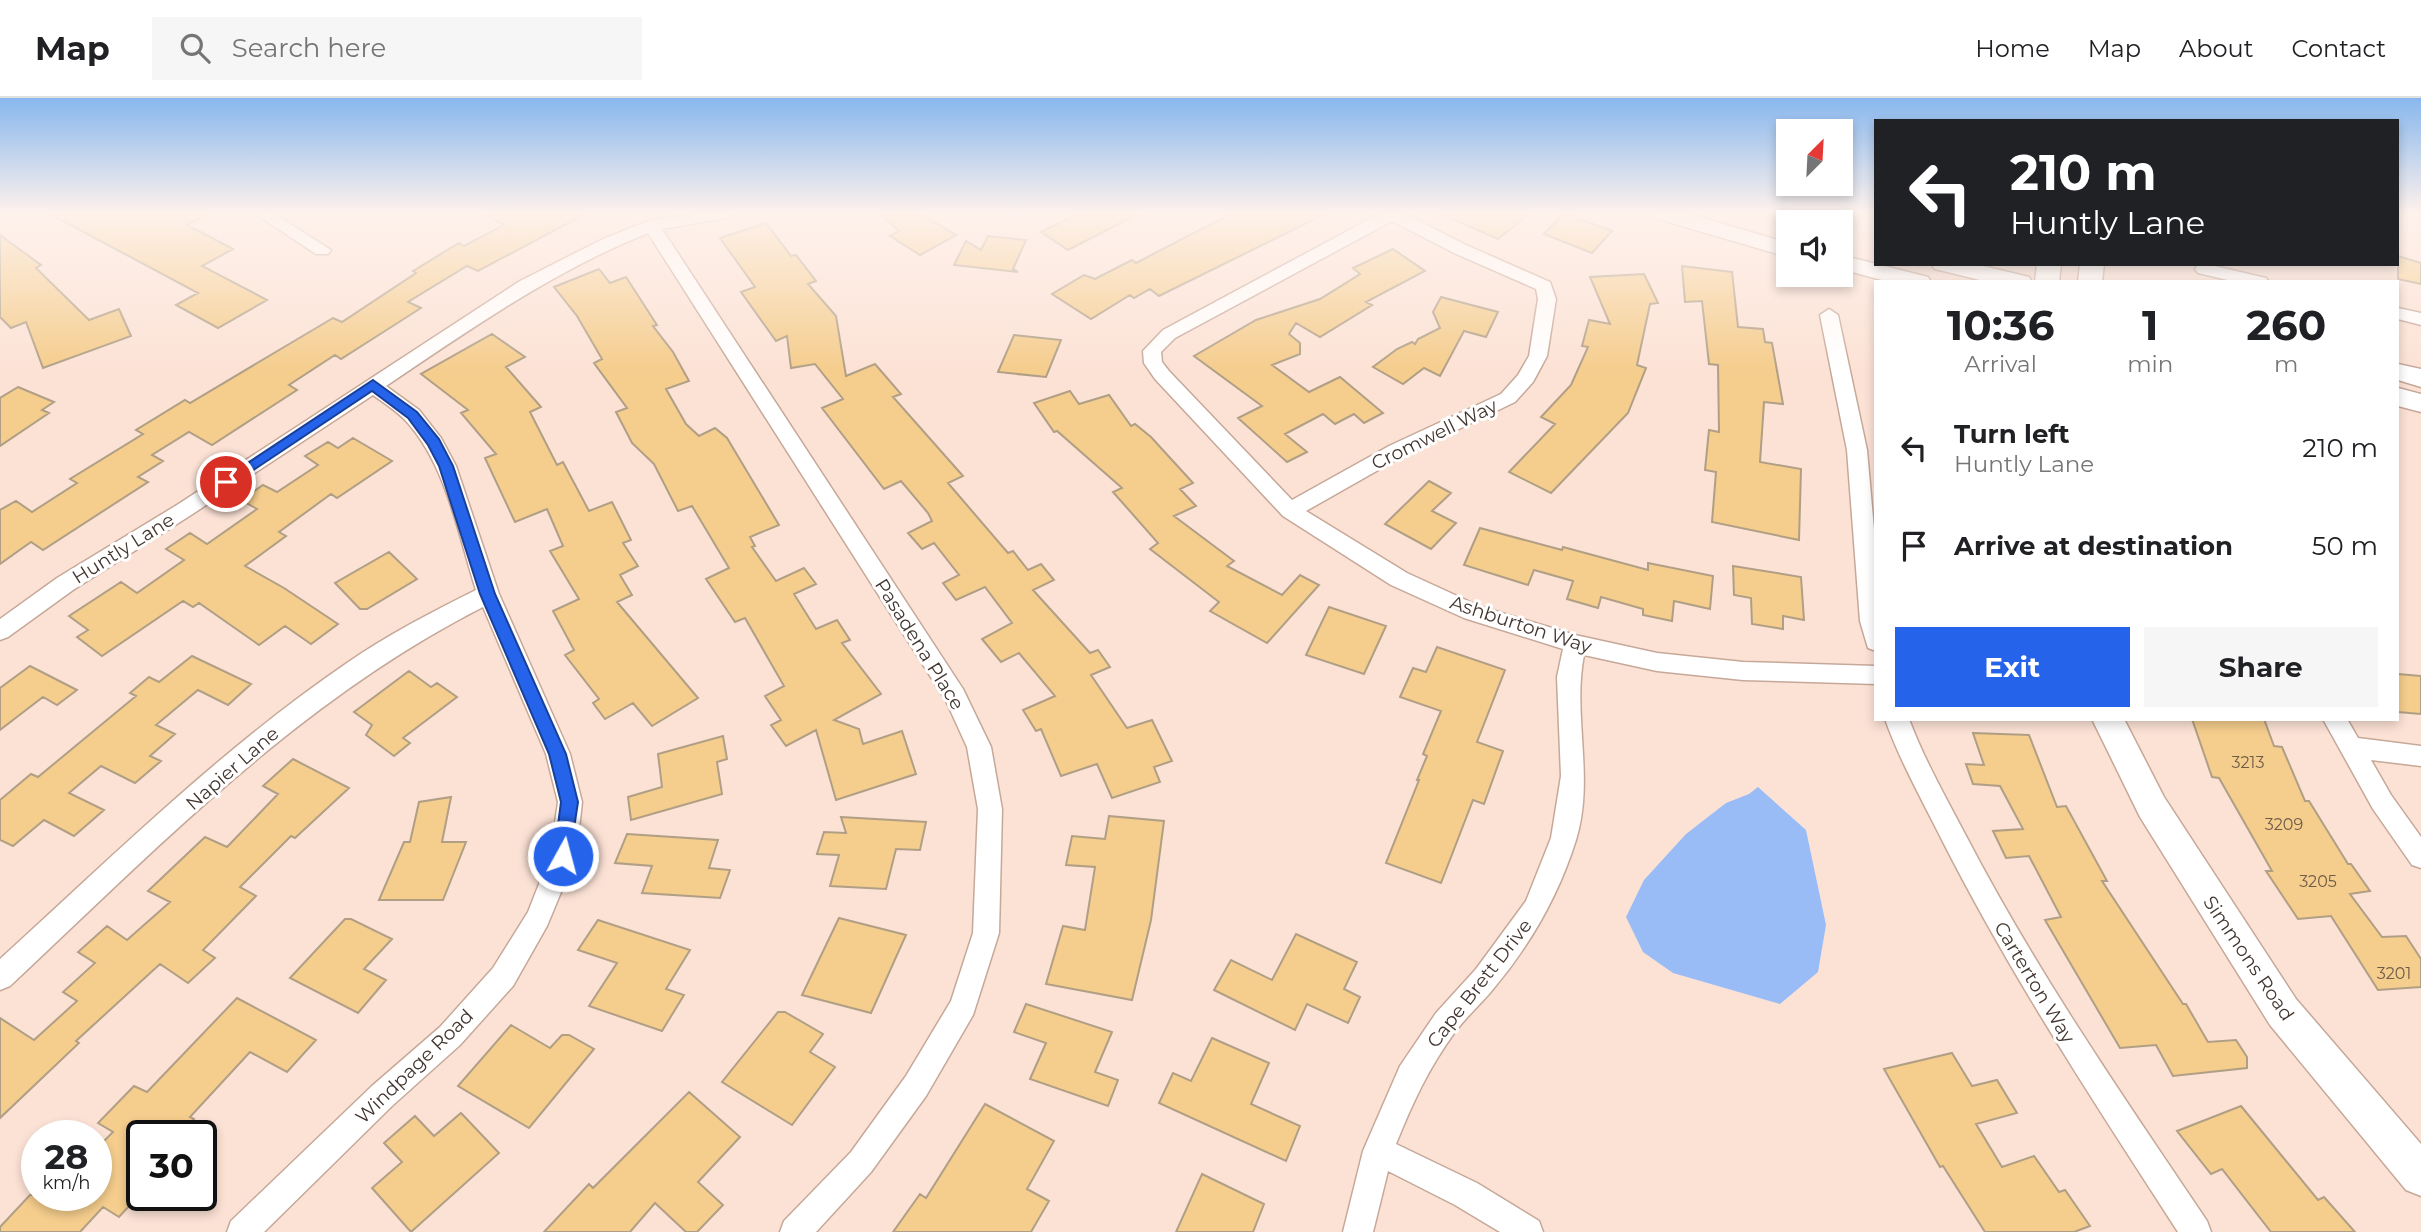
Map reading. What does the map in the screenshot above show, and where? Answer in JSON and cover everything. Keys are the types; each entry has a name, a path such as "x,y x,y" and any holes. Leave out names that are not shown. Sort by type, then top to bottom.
{"main road":[{"path":"1856,266 1911,280"},
{"path":"1952,266 2011,280"},
{"path":"2399,372 2421,378"},
{"path":"2399,397 2421,403"},
{"name":"Simmons Road","path":"2109,721 2152,807 2283,1012 2421,1175"}],"street":[{"name":"Huntly Lane","path":"0,631 65,584 184,510 526,285 564,266"},
{"name":"Pasadena Place","path":"679,266 955,696 979,747 990,809 986,933 963,1006 916,1086 869,1151 795,1232"},
{"name":"Ashburton Way","path":"1296,266 1169,334 1152,351 1153,363 1162,375 1290,511 1399,579 1472,612 1575,644 1657,662 1743,671 1874,675"},
{"name":"Cromwell Way","path":"1290,511 1396,451 1508,398 1526,378 1538,356 1544,328 1547,299 1544,286 1498,266"},
{"path":"2204,269 2251,280"},
{"path":"2399,314 2421,319"},
{"path":"1829,316 1851,411 1874,634"},
{"name":"Windpage Road","path":"242,1232 382,1096 450,1036 503,977 538,918 563,856 570,802 558,754 488,594 446,466 434,443 412,415 373,385"},
{"name":"Napier Lane","path":"0,976 226,772 289,719 354,669 430,623 488,594"},
{"name":"Cape Brett Drive","path":"1358,1232 1378,1151 1409,1076 1446,1022 1486,978 1536,908 1564,838 1573,776 1568,677 1575,644"},
{"name":"Carterton Way","path":"1898,721 1909,753 1999,925 2037,991 2196,1232"},
{"path":"2336,721 2382,803 2421,858"},
{"path":"2349,747 2421,756"},
{"path":"1378,1151 1466,1194 1528,1232"}],"water":[{"path":"1758,787 1806,830 1826,925 1818,972 1780,1004 1673,973 1643,952 1626,917 1644,880 1686,834 1726,803 1749,794"}],"building":[{"path":"0,266 39,266 36,268 89,320 119,309 131,336 43,368 26,322 11,328 0,317"},
{"path":"147,266 202,266 267,300 218,328 176,305 198,293"},
{"path":"421,266 488,266 478,271 467,266 408,302 421,308 341,359 335,355 289,385 297,390 212,445 189,432 152,455 163,461 138,477 148,482 43,550 31,542 0,564 0,510 16,501 32,512 77,483 70,479 143,434 136,430 185,400 190,403 333,318 342,322 416,273 413,271"},
{"path":"740,266 804,266 816,281 808,284 836,316 846,376 875,364 901,394 893,397 963,476 948,483 1008,553 1013,551 1028,570 1041,564 1054,580 1033,590 1090,653 1098,650 1110,667 1091,675 1127,728 1152,720 1172,761 1154,767 1160,782 1112,798 1097,764 1061,776 1041,729 1036,731 1023,710 1055,696 1019,653 1001,662 982,639 1012,623 985,587 956,600 943,583 959,575 934,543 922,549 908,533 932,521 928,513 901,481 884,489 822,408 843,399 815,364 791,368 787,336 776,341 741,292 755,287"},
{"path":"962,266 1014,266 1013,269 1018,272"},
{"path":"1120,266 1220,266 1159,296 1150,289 1134,298 1130,295 1091,319 1052,294 1084,275 1095,279"},
{"path":"1418,266 1425,271 1366,302 1372,305 1320,337 1296,323 1289,334 1300,343 1300,354 1272,365 1309,392 1340,377 1383,413 1364,423 1354,414 1335,424 1323,414 1285,434 1307,452 1287,462 1238,418 1262,406 1194,356 1256,320 1320,299 1360,274 1353,268"},
{"path":"1682,266 1732,272 1738,327 1763,329 1765,342 1772,343 1783,404 1764,402 1760,462 1801,469 1799,540 1712,522 1716,472 1705,470 1709,430 1719,432 1718,365 1709,364 1702,301 1685,302"},
{"path":"2398,266 2421,266 2421,284 2398,279"},
{"path":"599,269 610,283 626,277 657,325 653,326 673,352 689,381 666,389 686,424 699,436 715,428 727,438 779,525 750,537 755,546 752,547 776,581 804,568 816,584 794,594 816,629 837,620 850,640 842,643 881,694 834,720 859,729 863,744 902,731 916,774 836,800 816,730 786,746 771,725 781,720 765,696 784,686 745,618 735,622 706,579 729,568 692,506 678,511 654,464 632,443 616,412 627,408 594,363 602,359 577,316 554,287"},
{"path":"1644,274 1658,303 1650,304 1637,365 1646,368 1628,413 1551,493 1509,472 1555,424 1541,417 1571,385 1588,347 1582,346 1589,320 1610,324 1590,277"},
{"path":"1441,297 1498,312 1486,337 1464,331 1440,376 1424,368 1403,384 1373,367 1397,349 1412,342 1415,344 1418,339 1440,328 1433,312"},
{"path":"492,334 525,357 506,367 541,407 530,412 557,465 563,462 589,511 612,502 631,540 623,543 638,566 620,575 632,595 617,602 698,698 652,726 633,703 605,719 593,703 599,699 565,655 574,650 553,611 579,599 550,551 563,546 547,509 515,522 485,458 496,454 461,413 468,410 421,374"},
{"path":"1014,335 1061,340 1046,377 998,372"},
{"path":"18,387 54,402 42,410 49,413 0,446 0,398"},
{"path":"1070,391 1079,404 1109,395 1131,426 1135,424 1151,437 1193,483 1180,489 1196,506 1174,516 1234,561 1227,566 1282,595 1300,575 1319,585 1267,643 1210,611 1219,602 1150,549 1158,543 1113,492 1122,488 1057,431 1054,432 1034,403"},
{"path":"353,438 392,461 337,498 331,494 279,532 286,536 245,566 338,624 311,644 285,626 259,645 199,603 193,607 183,601 102,656 77,637 88,630 69,616 121,582 137,593 184,560 166,549 190,533 207,544 257,509 241,500 263,485 277,492 318,465 305,456 328,442 338,448"},
{"path":"1429,481 1451,493 1432,511 1456,523 1431,549 1385,524"},
{"path":"1480,528 1648,570 1648,563 1713,576 1710,609 1674,601 1672,621 1643,615 1643,609 1601,597 1598,608 1567,599 1573,581 1534,570 1528,585 1464,565"},
{"path":"389,552 417,579 367,609 360,609 335,583"},
{"path":"1733,566 1801,577 1804,620 1783,616 1783,629 1752,624 1751,598 1734,595"},
{"path":"1329,607 1386,626 1364,674 1306,655"},
{"path":"1437,647 1505,670 1477,742 1503,751 1484,804 1473,800 1441,883 1386,863 1419,780 1427,756 1423,754 1441,711 1400,697 1413,668 1426,672"},
{"path":"192,656 251,684 228,705 198,690 156,725 175,734 150,756 161,761 135,783 101,766 69,793 104,810 74,836 44,820 13,846 0,840 0,800 31,774 38,777 136,696 130,693 149,677 159,682"},
{"path":"30,666 77,690 57,705 43,697 0,730 0,688"},
{"path":"409,671 431,687 437,683 457,697 403,738 410,743 394,756 366,735 372,725 354,712"},
{"path":"2399,674 2421,676 2421,714 2399,712"},
{"path":"2193,721 2265,721 2274,746 2282,747 2305,801 2309,801 2348,864 2351,864 2370,891 2350,894 2382,937 2406,936 2421,959 2421,987 2378,990 2331,916 2298,919 2266,871 2272,871 2219,778 2212,777"},
{"path":"1973,733 2029,735 2057,807 2066,806 2107,881 2102,881 2183,1004 2186,1004 2208,1042 2236,1040 2247,1057 2247,1068 2173,1076 2156,1045 2120,1048 2045,920 2061,917 2029,856 2006,858 1993,831 2023,829 2000,786 1973,784 1966,764 1984,765"},
{"path":"723,736 727,759 717,762 722,794 631,820 628,797 662,787 658,754"},
{"path":"293,759 349,788 295,838 291,836 240,887 256,896 203,950 215,958 188,983 160,964 76,1041 79,1043 0,1118 0,1018 34,1040 77,1001 63,992 95,963 78,952 107,926 127,940 170,902 148,891 205,837 227,847 278,794 263,786"},
{"path":"451,797 442,842 466,842 443,900 379,900 404,842 410,842 419,802"},
{"path":"1109,816 1164,821 1151,920 1132,1000 1046,984 1063,926 1085,930 1095,867 1066,865 1072,836 1105,839"},
{"path":"841,817 926,822 920,850 896,849 886,889 830,886 839,855 817,854 824,832 846,833"},
{"path":"627,834 718,840 709,868 730,870 720,898 642,893 652,866 615,863"},
{"path":"839,918 906,935 871,1013 802,995"},
{"path":"345,919 351,919 392,939 364,969 386,980 358,1013 290,978"},
{"path":"598,920 690,950 666,989 684,995 662,1031 589,1006 617,963 578,950"},
{"path":"1296,934 1357,962 1344,989 1360,997 1348,1023 1307,1004 1295,1030 1214,990 1231,960 1272,980"},
{"path":"237,998 316,1040 287,1072 250,1052 190,1117 193,1120 126,1120 126,1209 119,1217 109,1211 112,1211 112,1120 101,1120 134,1086 147,1092"},
{"path":"1026,1004 1112,1032 1095,1072 1118,1080 1108,1106 1030,1079 1046,1043 1014,1032"},
{"path":"778,1012 785,1012 823,1034 810,1052 835,1067 792,1125 722,1082"},
{"path":"511,1025 550,1048 562,1035 569,1035 594,1049 529,1128 458,1086"},
{"path":"1212,1038 1269,1063 1251,1104 1300,1126 1286,1161 1159,1103 1173,1073 1191,1081"},
{"path":"1952,1053 1972,1086 1997,1080 2017,1113 1976,1124 2002,1167 2034,1156 2059,1192 2065,1190 2090,1226 2074,1232 1985,1232 1943,1166 1940,1167 1884,1069"},
{"path":"689,1092 740,1137 698,1182 723,1205 697,1232 686,1232 655,1203 630,1232 544,1232 589,1184 593,1188"},
{"path":"985,1104 1054,1141 1027,1189 1049,1201 1031,1232 893,1232 920,1194 926,1198"},
{"path":"2241,1106 2318,1200 2324,1197 2355,1232 2271,1232 2222,1169 2211,1174 2177,1131"},
{"path":"461,1113 499,1153 411,1232 372,1188 402,1162 384,1143 415,1116 434,1136"},
{"path":"1202,1174 1264,1204 1253,1232 1176,1232"},
{"path":"21,1205 21,1211 99,1211 80,1232 0,1232 0,1227"}],"route":[{"path":"226,482 373,385 412,415 434,443 446,466 488,594 558,754 570,802 563,856"}]}
